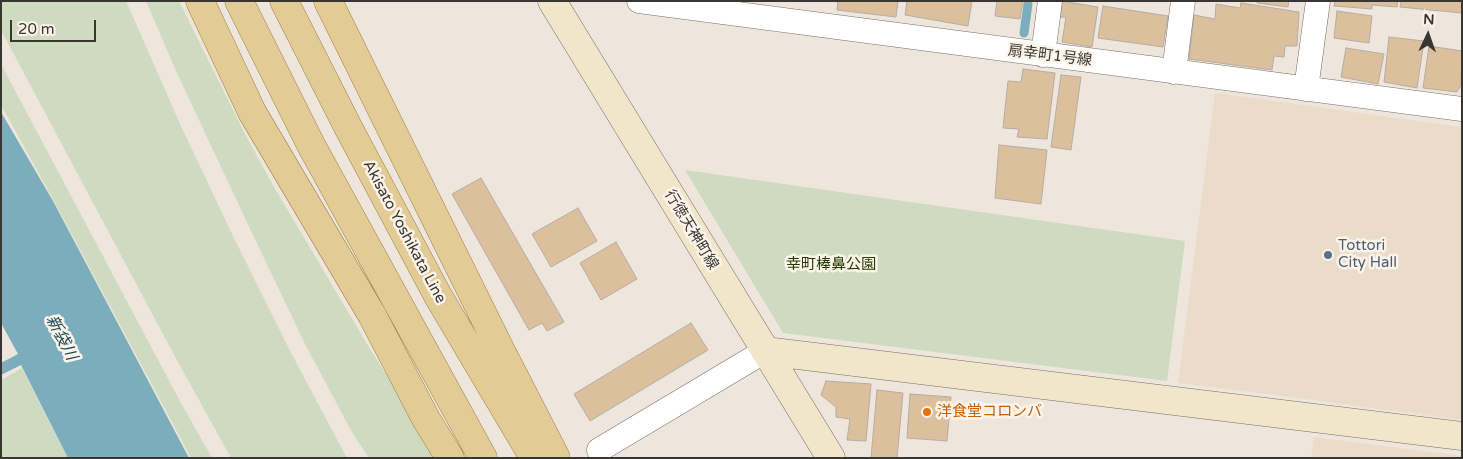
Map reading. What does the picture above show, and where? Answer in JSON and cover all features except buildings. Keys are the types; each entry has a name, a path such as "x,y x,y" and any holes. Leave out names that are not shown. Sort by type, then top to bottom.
{"main road":[{"path":"200,1 252,112 372,315 426,419 450,458"},
{"path":"239,1 311,145 483,458"},
{"name":"Akisato Yoshikata Line","path":"284,1 336,105 438,296 534,458"},
{"path":"328,1 556,458"}],"street":[{"name":"行徳天神町線","path":"552,1 831,458"},
{"name":"扇幸町1号線","path":"639,1 1462,109"},
{"path":"1043,55 1050,1"},
{"path":"1174,72 1183,1"},
{"path":"1306,90 1318,1"},
{"path":"599,450 765,351 1462,436"}],"shaded area":[{"name":"Tottori City Hall","path":"1215,93 1462,127 1462,420 1178,383"},
{"path":"1314,437 1462,456 1462,458 1311,458"}],"green space":[{"path":"1,1 126,1 181,126 231,232 288,347 347,458 231,458 1,30"},
{"path":"146,1 179,1 245,134 274,187 370,349 439,458 369,458 353,434 305,344 176,71"},
{"path":"1,64 212,458 191,458 1,105"},
{"name":"幸町棒鼻公園","path":"685,170 1185,241 1167,381 783,333"},
{"path":"22,368 68,458 1,458 1,380"}],"water":[{"name":"新袋川","path":"1,112 53,201 189,458 68,458 21,365 1,375 1,363 18,354 1,323"}],"waterway":[{"path":"1024,33 1028,4"}],"place":[{"name":"Tottori City Hall","path":"1328,255"},
{"name":"洋食堂コロンバ","path":"927,412"}]}
